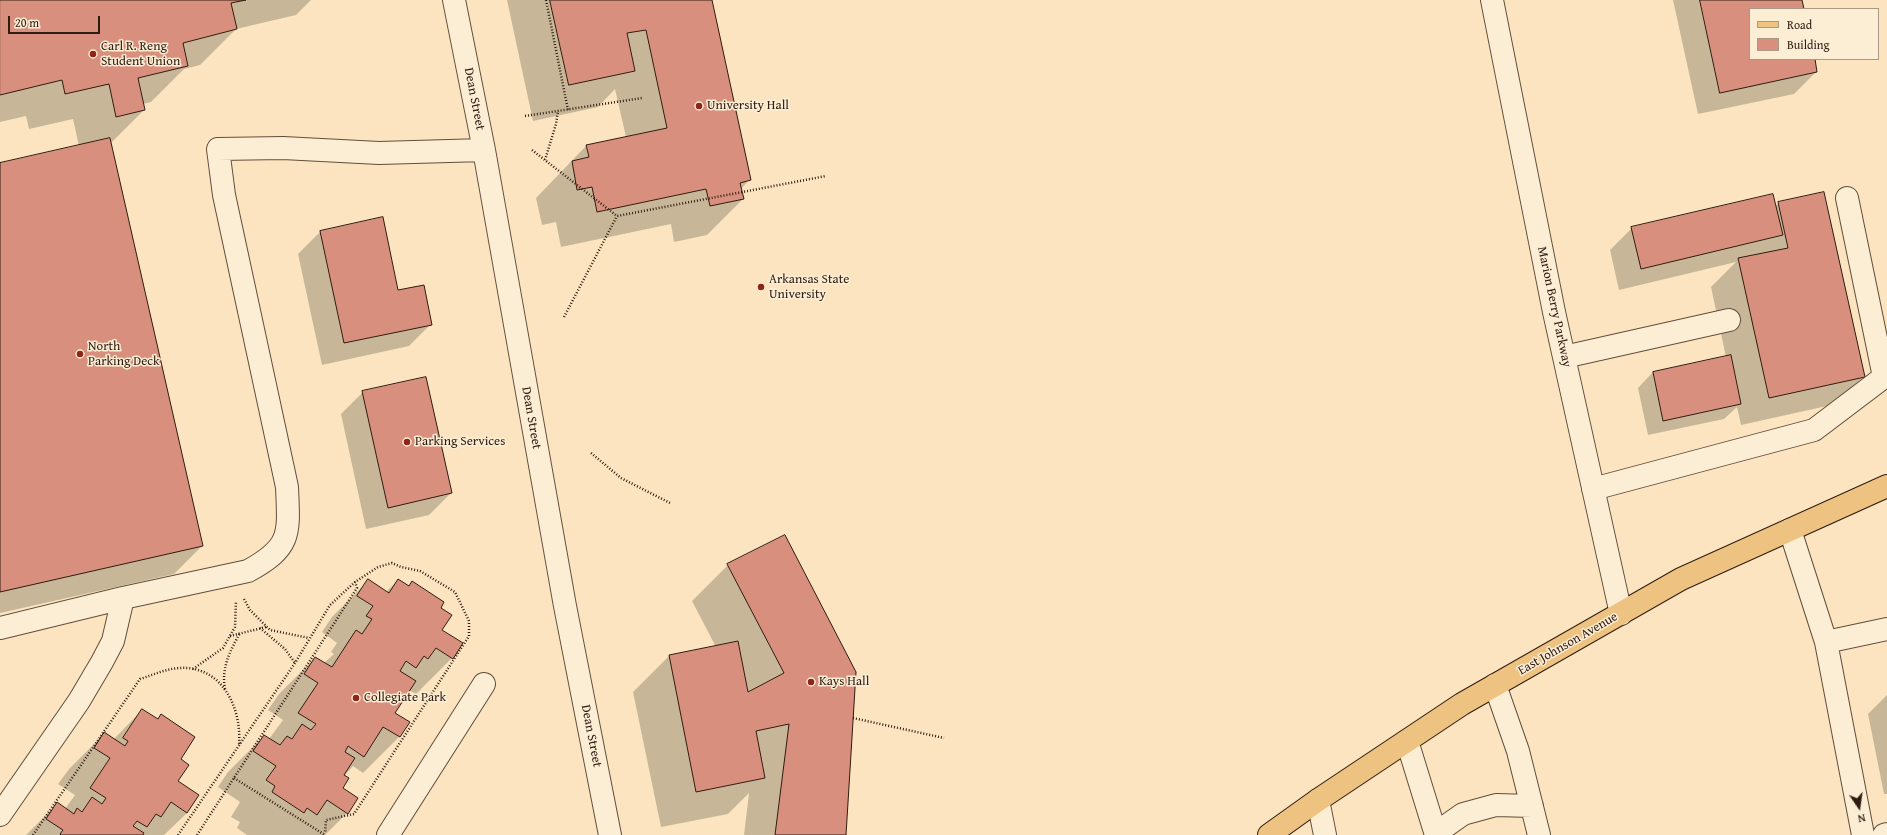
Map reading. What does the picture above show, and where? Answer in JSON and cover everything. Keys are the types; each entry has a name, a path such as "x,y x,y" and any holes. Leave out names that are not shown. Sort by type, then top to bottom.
{"main road":[{"name":"East Johnson Avenue","path":"1268,835 1462,704 1681,579 1887,486"}],"street":[{"name":"Dean Street","path":"454,0 484,150 565,606 610,835"},
{"name":"Marion Berry Parkway","path":"1492,0 1564,357 1621,614"},
{"path":"0,628 123,598 248,571 266,561 282,546 288,525 287,487 224,195 218,149 283,148 379,153 484,150"},
{"path":"1593,489 1814,430 1884,377 1847,198"},
{"path":"1564,357 1729,320"},
{"path":"1790,530 1826,642 1863,835"},
{"path":"0,815 79,701 102,662 113,641 123,598"},
{"path":"1826,642 1887,629"},
{"path":"388,835 484,684"},
{"path":"1495,685 1518,751 1539,835"},
{"path":"1407,741 1436,834 1463,814 1496,805 1532,806"},
{"path":"1318,800 1325,835"}],"path":[{"path":"546,0 568,110"},
{"path":"525,116 642,98"},
{"path":"545,160 556,124 558,111"},
{"path":"532,150 617,216 826,176"},
{"path":"564,317 617,216"},
{"path":"591,453 620,478 670,503"},
{"path":"178,835 295,663 330,606 355,582 378,567 392,563 401,567 420,571 455,592 469,621 469,636 354,814 326,820 325,834 234,778"},
{"path":"197,835 357,588 355,582"},
{"path":"193,669 223,648 236,627 236,596"},
{"path":"243,597 250,610 270,630 310,638"},
{"path":"230,636 267,626"},
{"path":"260,628 284,649 295,663"},
{"path":"239,747 240,735 236,707 226,689 223,677 228,654 240,633"},
{"path":"33,835 140,679 167,670 180,668 193,669 212,676 226,689"},
{"path":"853,718 944,738"}],"building":[{"name":"Carl R. Reng Student Union","path":"0,0 246,0 231,3 237,29 183,43 188,66 138,78 145,110 116,117 109,84 65,94 62,80 0,95"},
{"name":"University Hall","path":"550,0 712,0 751,180 740,183 744,199 710,206 706,189 597,212 592,187 577,190 572,161 589,157 586,145 667,128 646,30 627,33 635,71 569,85"},
{"path":"1700,0 1802,0 1804,8 1749,8 1749,60 1815,60 1817,72 1720,93"},
{"name":"North Parking Deck","path":"110,138 203,546 0,592 0,163"},
{"path":"1824,192 1865,377 1769,398 1738,258 1788,248 1778,202"},
{"path":"1773,194 1783,235 1641,269 1631,227"},
{"path":"383,217 398,290 424,285 432,325 344,343 320,231"},
{"path":"1731,355 1741,404 1663,421 1653,372"},
{"name":"Parking Services","path":"426,377 452,493 388,508 362,391"},
{"name":"Kays Hall","path":"785,535 856,672 846,835 775,835 789,724 756,731 765,778 696,792 669,655 738,641 748,692 784,673 727,564"},
{"name":"Collegiate Park","path":"368,579 389,593 398,579 409,586 412,581 444,602 441,608 452,615 442,630 463,643 453,659 436,648 428,659 424,656 416,668 406,661 400,671 416,681 395,713 410,722 400,737 383,727 364,757 348,746 345,752 355,758 344,775 349,778 343,788 358,798 348,814 327,800 317,815 307,808 304,813 272,792 275,786 266,780 276,766 253,751 264,735 280,745 287,736 292,739 302,724 311,730 316,724 298,713 318,683 304,674 315,657 332,667 356,630 362,634 372,619 366,616 373,606 357,596"},
{"path":"142,709 158,719 161,714 195,737 181,759 189,765 178,781 199,795 187,813 171,802 161,817 156,814 147,827 137,821 133,826 144,833 143,835 61,835 60,834 63,830 46,819 57,802 74,814 77,808 82,812 92,797 102,804 106,798 90,788 110,758 94,748 104,732 125,746 128,741 123,738"}],"place":[{"name":"Carl R. Reng Student Union","path":"93,54"},
{"name":"University Hall","path":"699,106"},
{"name":"Arkansas State University","path":"761,287"},
{"name":"North Parking Deck","path":"80,354"},
{"name":"Parking Services","path":"407,442"},
{"name":"Kays Hall","path":"811,682"},
{"name":"Collegiate Park","path":"356,698"}]}
